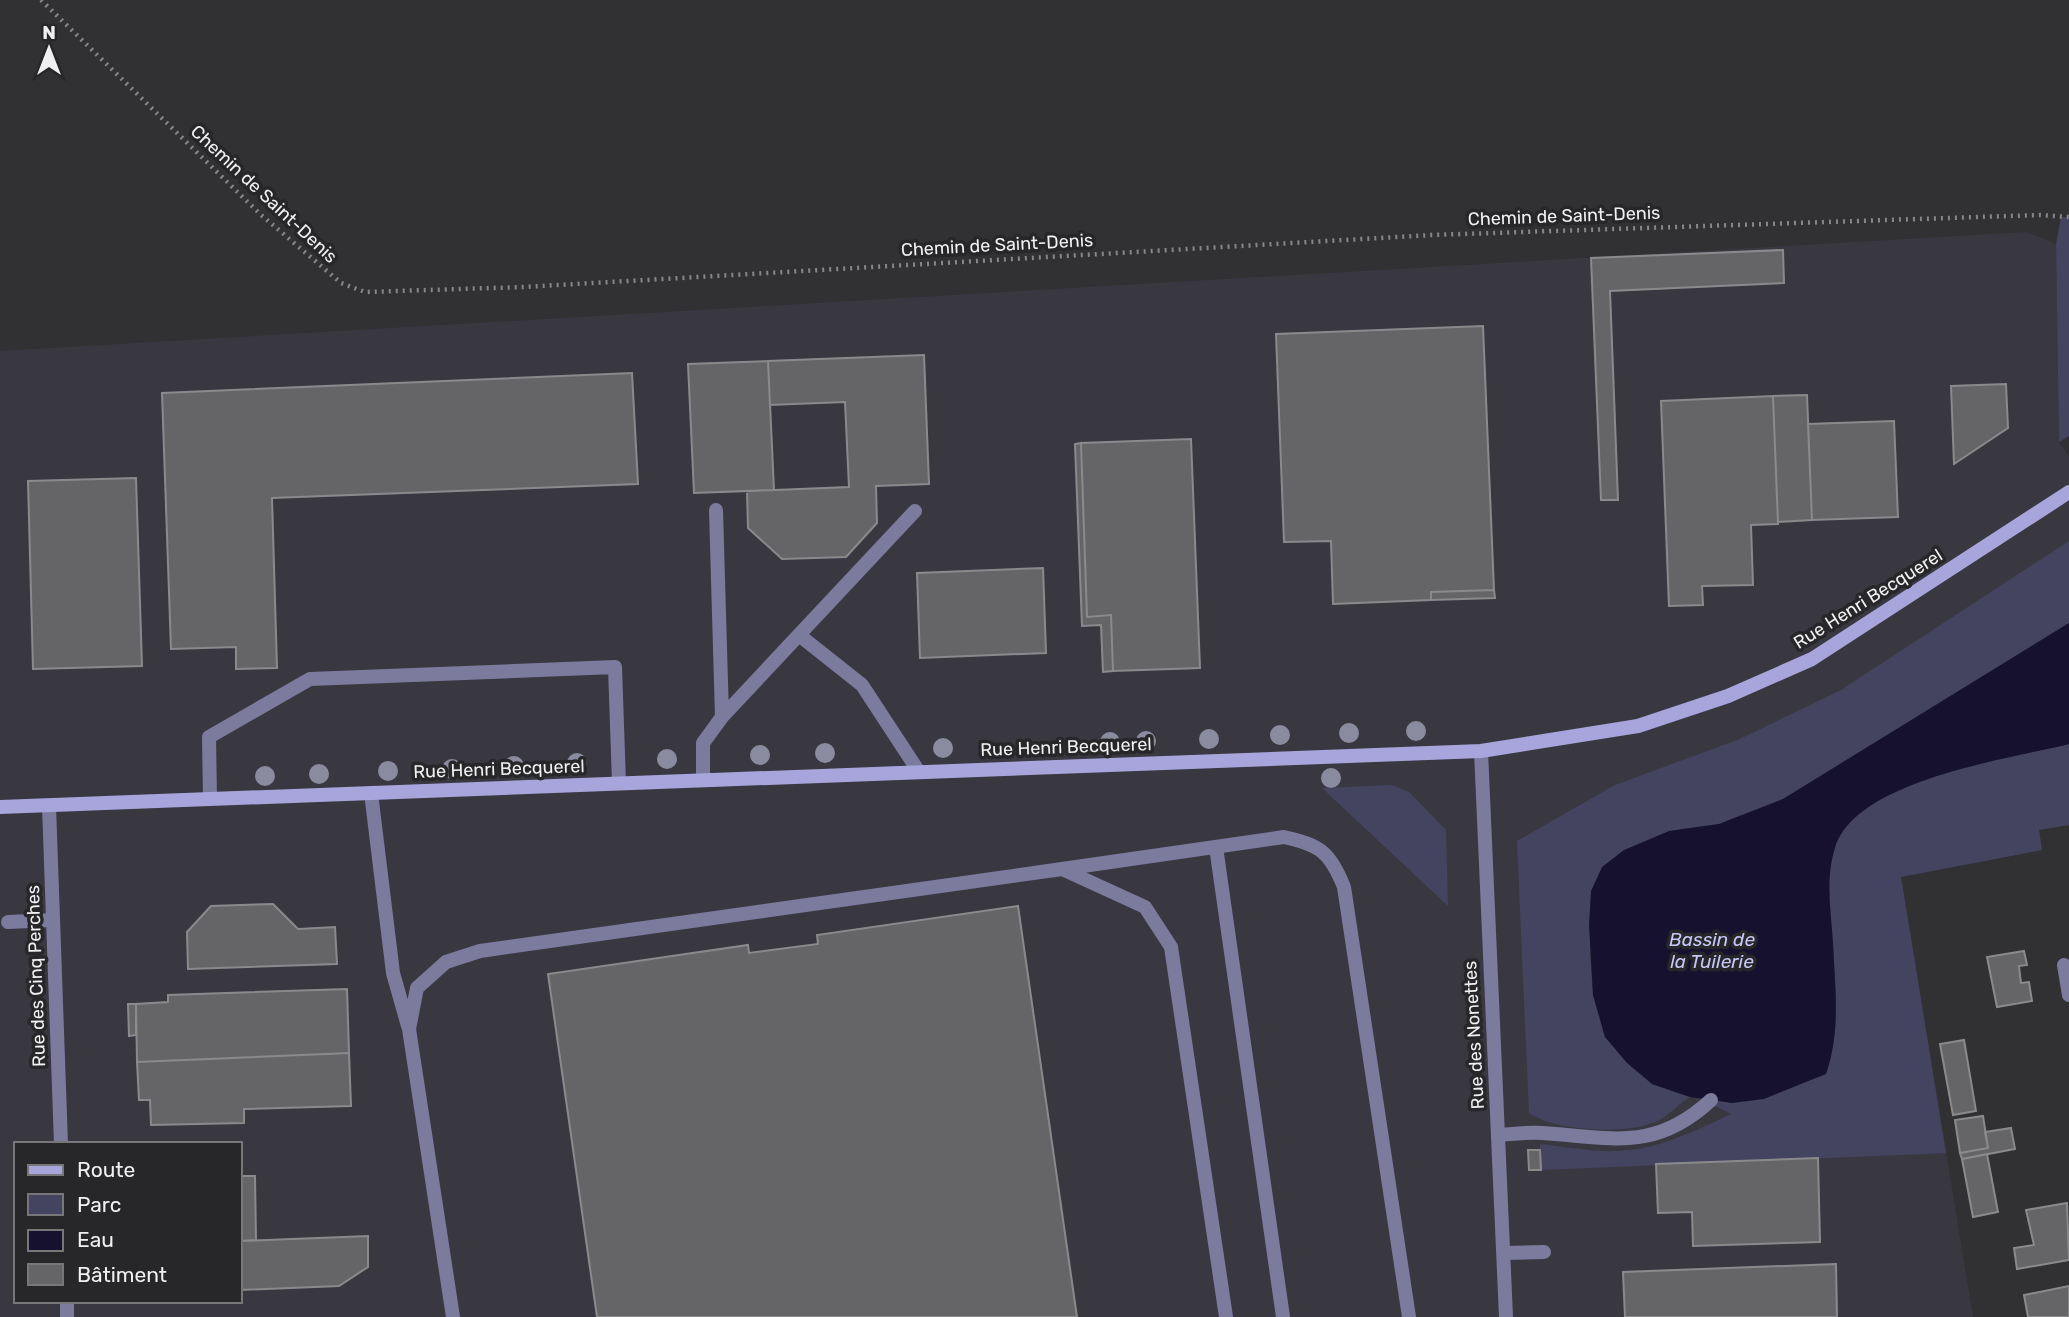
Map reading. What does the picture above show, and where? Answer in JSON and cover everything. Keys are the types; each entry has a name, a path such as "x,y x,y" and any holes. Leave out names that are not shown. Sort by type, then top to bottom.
{"street":[{"name":"Rue Henri Becquerel","path":"0,807 1481,751 1637,726 1728,696 1788,670 1812,659 1900,605 2069,492"},
{"path":"716,510 722,717"},
{"path":"703,780 702,743 722,717 915,511"},
{"path":"799,635 862,685 919,772"},
{"path":"210,799 209,737 310,680 559,669 615,667 619,783"},
{"name":"Rue des Nonettes","path":"1481,751 1506,1317"},
{"path":"371,793 393,973 409,1029 453,1317"},
{"name":"Rue des Cinq Perches","path":"48,806 61,1142"},
{"path":"409,1029 417,988 446,962 480,951 1284,837 1311,843 1334,860 1344,887 1409,1317"},
{"path":"1216,847 1283,1317"},
{"path":"1062,869 1145,907 1171,947 1226,1317"},
{"path":"8,922 53,920"},
{"path":"2064,965 2069,995"},
{"path":"1498,1135 1541,1133 1630,1140 1657,1133 1690,1118 1711,1100"},
{"path":"1504,1254 1544,1252"}],"path":[{"name":"Chemin de Saint-Denis","path":"41,0 260,214 341,283 365,292 523,287 1432,235 1865,219 2039,215 2069,217"}],"shaded area":[{"path":"2027,232 2056,244 2059,442 2069,457 2069,825 2039,830 2042,850 1901,877 1973,1317 0,1317 0,351"}],"green space":[{"path":"2061,217 2069,217 2069,436 2059,442 2056,244"},
{"path":"2069,541 2069,623 1783,799 1719,824 1669,831 1590,953 1593,995 1605,1037 1652,1084 1690,1097 1655,1122 1627,1129 1573,1127 1556,1124 1529,1113 1517,841 1615,785 1740,739 1841,690"},
{"path":"2069,744 2069,825 2039,830 2042,850 1901,877 1946,1153 1541,1170 1540,1144 1607,1151 1647,1147 1704,1127 1731,1114 1708,1102 1826,1074 1834,1042 1836,1009 1829,895 1831,860 1834,848 1848,825 1871,805 1902,789 1937,776"},
{"path":"1391,785 1409,792 1446,830 1448,906 1322,788"}],"water":[{"name":"Bassin de la Tuilerie","path":"2069,623 2069,744 1974,766 1902,789 1872,805 1848,825 1835,848 1829,884 1836,993 1835,1026 1826,1074 1764,1099 1732,1103 1690,1097 1652,1084 1627,1063 1605,1037 1593,995 1589,925 1591,891 1602,867 1624,850 1669,831 1719,824 1783,799"}],"building":[{"path":"1783,250 1784,283 1610,291 1618,500 1601,500 1591,258"},
{"path":"1483,326 1494,590 1431,592 1431,600 1333,604 1331,541 1284,542 1276,334"},
{"path":"924,355 929,484 876,486 877,523 846,557 782,559 748,528 747,491 849,487 845,402 770,405 768,361"},
{"path":"768,361 774,490 694,493 688,364"},
{"path":"632,373 638,484 272,498 277,668 236,669 236,647 171,649 162,393"},
{"path":"2006,384 2008,428 1954,464 1951,386"},
{"path":"1807,395 1812,520 1778,522 1773,396"},
{"path":"1773,396 1778,524 1751,525 1753,585 1702,586 1703,605 1669,606 1661,401"},
{"path":"1894,421 1898,517 1812,520 1808,424"},
{"path":"1191,439 1200,668 1113,671 1111,615 1087,617 1081,443"},
{"path":"1081,443 1087,617 1111,615 1113,671 1103,672 1101,625 1082,626 1075,444"},
{"path":"136,478 142,666 33,669 28,481"},
{"path":"1043,568 1046,653 920,658 917,573"},
{"path":"1494,590 1495,598 1431,600 1431,592"},
{"path":"273,904 298,929 335,927 337,964 188,969 187,932 211,906"},
{"path":"1018,906 1077,1317 597,1317 548,974 748,945 749,953 818,944 817,935"},
{"path":"2024,951 2027,965 2019,966 2021,983 2029,982 2032,1001 1997,1007 1987,957"},
{"path":"347,989 349,1053 137,1062 136,1004 168,1002 168,995"},
{"path":"128,1004 136,1004 136,1035 129,1036"},
{"path":"1964,1040 1976,1111 1953,1115 1940,1044"},
{"path":"349,1053 351,1106 244,1109 244,1123 151,1125 150,1100 139,1100 137,1062"},
{"path":"1983,1116 1988,1148 1960,1153 1955,1120"},
{"path":"2011,1128 2015,1149 1962,1159 1960,1153 1988,1148 1985,1132"},
{"path":"1528,1150 1540,1150 1541,1170 1529,1170"},
{"path":"1987,1154 1998,1212 1973,1217 1962,1159"},
{"path":"1818,1158 1820,1242 1693,1246 1692,1212 1658,1213 1656,1164"},
{"path":"242,1176 255,1176 256,1240 242,1241"},
{"path":"2067,1203 2069,1260 2017,1269 2014,1248 2034,1245 2026,1210"},
{"path":"368,1236 368,1267 339,1286 242,1290 242,1241"},
{"path":"1836,1264 1837,1317 1625,1317 1623,1272"},
{"path":"2069,1286 2069,1317 2028,1317 2024,1295"}]}
